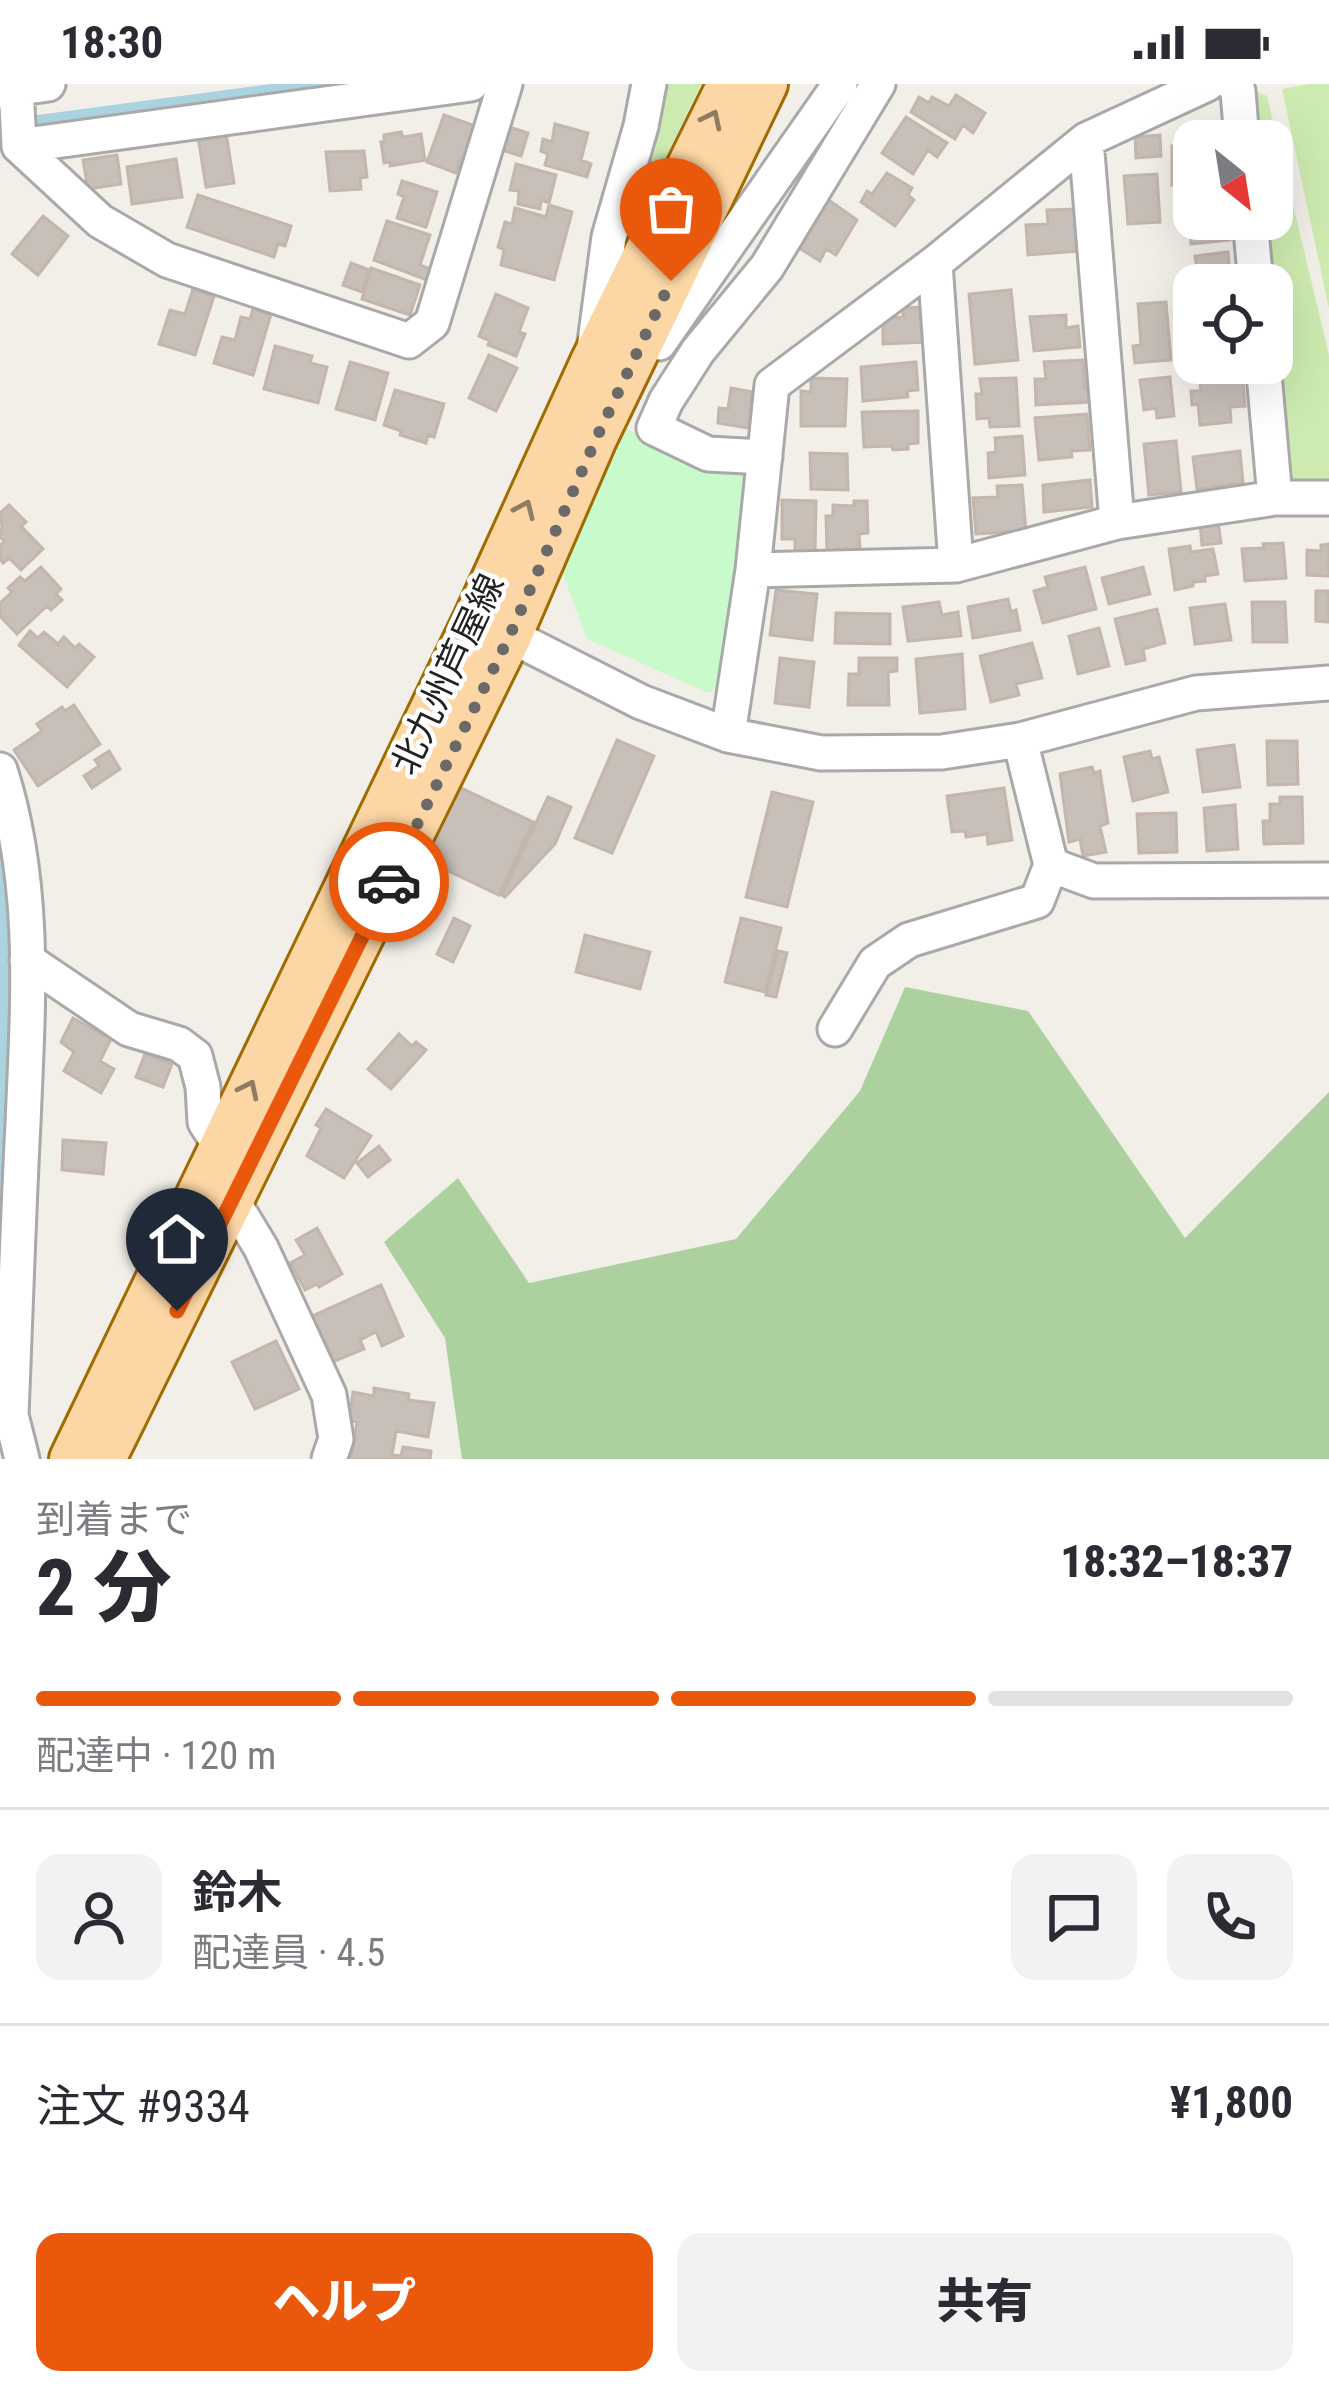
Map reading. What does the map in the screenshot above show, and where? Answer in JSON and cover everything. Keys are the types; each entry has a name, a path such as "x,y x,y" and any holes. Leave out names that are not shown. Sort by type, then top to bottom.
{"main road":[{"name":"北九州芦屋線","path":"104,1459 232,1200 492,627 592,362 729,84"},
{"name":"北九州芦屋線","path":"71,1459 221,1147 492,627 596,439 766,84"}],"street":[{"path":"20,146 471,84"},
{"path":"20,87 20,146 100,221 167,260 409,341 432,323 506,84"},
{"path":"592,362 609,237 649,84"},
{"path":"596,439 694,290 840,84"},
{"path":"765,457 708,454 654,428 698,351 767,267 878,84"},
{"path":"728,735 753,570 772,385 1086,140 1207,84"},
{"path":"1233,84 1240,120"},
{"path":"1086,140 1117,522"},
{"path":"934,263 956,565"},
{"path":"1265,384 1275,498"},
{"path":"753,570 956,565 1117,522 1275,498 1329,498"},
{"path":"492,627 640,702 728,735 821,753 942,752 1020,740 1196,693 1329,683"},
{"path":"835,1030 875,963 909,940 1037,901 1051,865 1020,740"},
{"path":"0,770 13,809 24,874 27,960 11,1415 22,1459"},
{"path":"1051,865 1094,881 1329,880"},
{"path":"27,960 129,1029 178,1044 195,1056 205,1122 221,1147"},
{"path":"232,1200 261,1248 328,1395 335,1438 329,1459"}],"green space":[{"path":"657,84 701,84 630,232 625,230"},
{"path":"1329,84 1329,309 1293,140 1293,120 1289,120 1282,89"},
{"path":"1254,91 1267,96 1273,120 1256,120"},
{"path":"1293,205 1329,355 1329,485 1290,485 1281,477 1276,384 1293,384 1293,264 1267,264 1265,240 1293,240"},
{"path":"627,429 749,465 721,686 709,693 587,639 560,566"},
{"path":"905,987 1028,1011 1185,1238 1329,1092 1329,1459 462,1459 445,1338 384,1242 458,1178 529,1283 736,1239 860,1091"}],"water":[{"path":"271,84 355,84 0,132 0,120"},
{"path":"0,832 13,964 0,1357"}],"building":[{"path":"956,95 985,113 973,133 963,125 955,139 911,112 919,97 929,103 932,97 949,106"},
{"path":"444,115 478,127 465,163 460,161 456,173 427,162"},
{"path":"906,117 947,143 937,157 928,150 913,174 882,153"},
{"path":"555,124 588,133 581,160 591,164 587,177 545,165 548,154 541,151 543,139 552,142"},
{"path":"509,127 528,133 521,156 502,150"},
{"path":"401,132 403,137 421,134 425,160 384,163 384,135"},
{"path":"226,133 234,183 206,187 198,137"},
{"path":"1160,135 1161,156 1136,158 1135,137"},
{"path":"364,151 367,177 360,178 361,189 330,191 326,152"},
{"path":"117,155 121,184 88,189 83,160"},
{"path":"176,159 182,197 132,204 127,167"},
{"path":"516,164 556,175 549,203 541,200 540,209 518,204 519,191 510,190"},
{"path":"887,173 912,188 908,195 914,200 895,226 861,202"},
{"path":"1157,174 1160,222 1128,224 1124,176"},
{"path":"402,181 437,192 426,227 397,218 404,197 398,194"},
{"path":"198,195 291,226 285,246 278,244 274,257 187,227"},
{"path":"823,196 857,220 836,255 826,249 820,261 793,244"},
{"path":"549,205 572,212 554,280 501,265 504,250 498,247 505,222 512,224 515,208 546,217"},
{"path":"1075,209 1077,251 1028,255 1026,225 1048,224 1047,210"},
{"path":"43,216 68,236 38,275 12,254"},
{"path":"387,221 430,235 420,265 430,269 427,280 374,260"},
{"path":"1228,252 1229,264 1196,264 1195,256"},
{"path":"351,263 369,270 362,292 343,285"},
{"path":"371,268 420,285 410,315 362,299"},
{"path":"193,289 214,296 195,355 159,344 170,310 185,314"},
{"path":"1011,290 1018,360 975,364 969,294"},
{"path":"496,294 528,308 516,356 488,345 490,341 479,336"},
{"path":"1166,302 1171,360 1135,363 1133,346 1141,345 1138,304"},
{"path":"923,307 927,342 883,344 883,318 903,317 903,308"},
{"path":"253,309 271,314 253,375 214,363 222,337 235,340 241,317 250,319"},
{"path":"1066,315 1066,328 1078,326 1080,347 1034,351 1030,317"},
{"path":"275,346 312,356 310,363 327,367 318,403 264,389"},
{"path":"489,355 517,368 496,411 469,398"},
{"path":"1083,360 1091,402 1036,405 1035,379 1046,379 1044,362"},
{"path":"350,362 388,373 375,420 336,409"},
{"path":"916,362 918,390 907,391 908,397 863,401 861,367"},
{"path":"1170,377 1174,416 1157,418 1156,408 1144,410 1140,380"},
{"path":"811,378 847,379 845,426 801,426 801,391 811,392"},
{"path":"1016,378 1019,426 990,427 989,418 977,419 980,379"},
{"path":"1200,384 1243,384 1245,406 1230,407 1231,422 1200,425 1191,391 1201,391"},
{"path":"731,388 752,392 748,428 718,423 719,408 728,409"},
{"path":"395,390 444,404 434,437 428,435 426,443 384,425"},
{"path":"918,411 918,443 908,444 908,449 864,447 862,412"},
{"path":"1087,414 1090,450 1039,460 1035,418"},
{"path":"1022,436 1025,475 989,478 988,453 996,452 995,438"},
{"path":"1176,441 1181,492 1149,495 1144,444"},
{"path":"1240,451 1243,483 1197,489 1193,457"},
{"path":"810,453 847,454 848,490 811,489"},
{"path":"1090,480 1092,507 1044,512 1043,485"},
{"path":"1022,485 1026,531 976,534 973,498 998,497 997,486"},
{"path":"782,500 816,501 815,553 795,552 795,539 782,539"},
{"path":"854,501 867,501 868,533 859,534 860,550 827,551 826,516 833,516 833,505 854,506"},
{"path":"9,505 43,549 21,570 9,558 3,563 0,559 4,541 0,513"},
{"path":"1218,522 1221,543 1202,545 1200,523"},
{"path":"1283,543 1286,578 1245,581 1242,549"},
{"path":"1329,544 1329,576 1307,575 1307,550 1321,551 1321,545"},
{"path":"1190,546 1191,552 1213,549 1218,574 1175,590 1169,549"},
{"path":"41,567 61,589 56,594 62,600 51,610 47,606 17,634 0,616 0,603 20,577 25,581"},
{"path":"1085,567 1096,609 1043,623 1034,591 1048,587 1045,577"},
{"path":"1143,567 1150,594 1109,604 1102,578"},
{"path":"776,590 817,594 812,640 770,635"},
{"path":"1316,591 1329,591 1329,622 1316,621"},
{"path":"1008,599 1020,630 973,638 968,607"},
{"path":"939,602 942,615 958,612 961,636 908,641 903,607"},
{"path":"1252,602 1285,602 1287,642 1253,642"},
{"path":"1225,604 1231,640 1195,644 1190,608"},
{"path":"1157,609 1165,643 1143,649 1145,660 1126,664 1115,619"},
{"path":"836,613 890,614 890,644 835,643"},
{"path":"1099,628 1109,666 1078,674 1069,636"},
{"path":"30,631 38,638 44,632 58,644 64,637 94,657 67,687 19,645"},
{"path":"1032,643 1042,678 1016,684 1019,695 991,702 980,656"},
{"path":"962,654 965,709 920,713 916,659"},
{"path":"780,658 814,662 809,707 775,703"},
{"path":"859,658 897,658 897,671 888,672 889,705 848,705 849,674 859,674"},
{"path":"74,705 100,744 38,786 14,750 42,731 37,724 62,707 65,711"},
{"path":"617,740 654,756 612,853 575,838"},
{"path":"1267,741 1297,741 1298,784 1268,785"},
{"path":"1234,745 1240,787 1203,792 1197,750"},
{"path":"109,751 120,769 92,788 84,776"},
{"path":"1150,751 1152,759 1159,757 1168,792 1133,801 1124,757"},
{"path":"1092,767 1094,773 1100,771 1108,823 1100,826 1106,852 1083,856 1080,839 1069,842 1060,774"},
{"path":"455,785 533,822 499,895 423,859"},
{"path":"1004,788 1012,840 988,844 987,834 966,837 965,831 952,832 947,796"},
{"path":"772,792 813,802 787,907 746,897"},
{"path":"548,797 571,807 555,844 505,897 502,895"},
{"path":"1280,797 1302,797 1303,843 1264,844 1263,821 1270,821 1270,804 1280,804"},
{"path":"1235,805 1238,849 1207,851 1204,808"},
{"path":"1176,813 1177,852 1139,853 1137,814"},
{"path":"454,918 470,926 453,962 437,954"},
{"path":"741,918 781,928 765,992 725,982"},
{"path":"585,935 650,952 640,989 576,972"},
{"path":"778,951 787,953 776,997 766,995"},
{"path":"73,1018 111,1039 100,1061 114,1069 101,1093 64,1071 74,1052 61,1042"},
{"path":"399,1034 412,1046 416,1042 426,1050 391,1089 368,1069"},
{"path":"145,1054 172,1064 163,1087 136,1077"},
{"path":"326,1109 371,1136 344,1178 307,1156"},
{"path":"63,1140 106,1143 103,1174 62,1170"},
{"path":"379,1146 390,1160 368,1177 357,1163"},
{"path":"317,1228 342,1274 305,1290 290,1263 305,1255 296,1240"},
{"path":"381,1285 403,1336 382,1346 376,1332 360,1340 364,1349 330,1363 310,1317"},
{"path":"276,1341 299,1389 255,1409 232,1362"},
{"path":"374,1388 434,1403 428,1437 396,1431 392,1455 401,1456 403,1447 431,1451 430,1459 351,1459 357,1422 349,1420 353,1392 374,1396"}],"way so far":[{"path":"389,882 510,635 671,281"}],"route":[{"path":"177,1311 389,882"}]}
